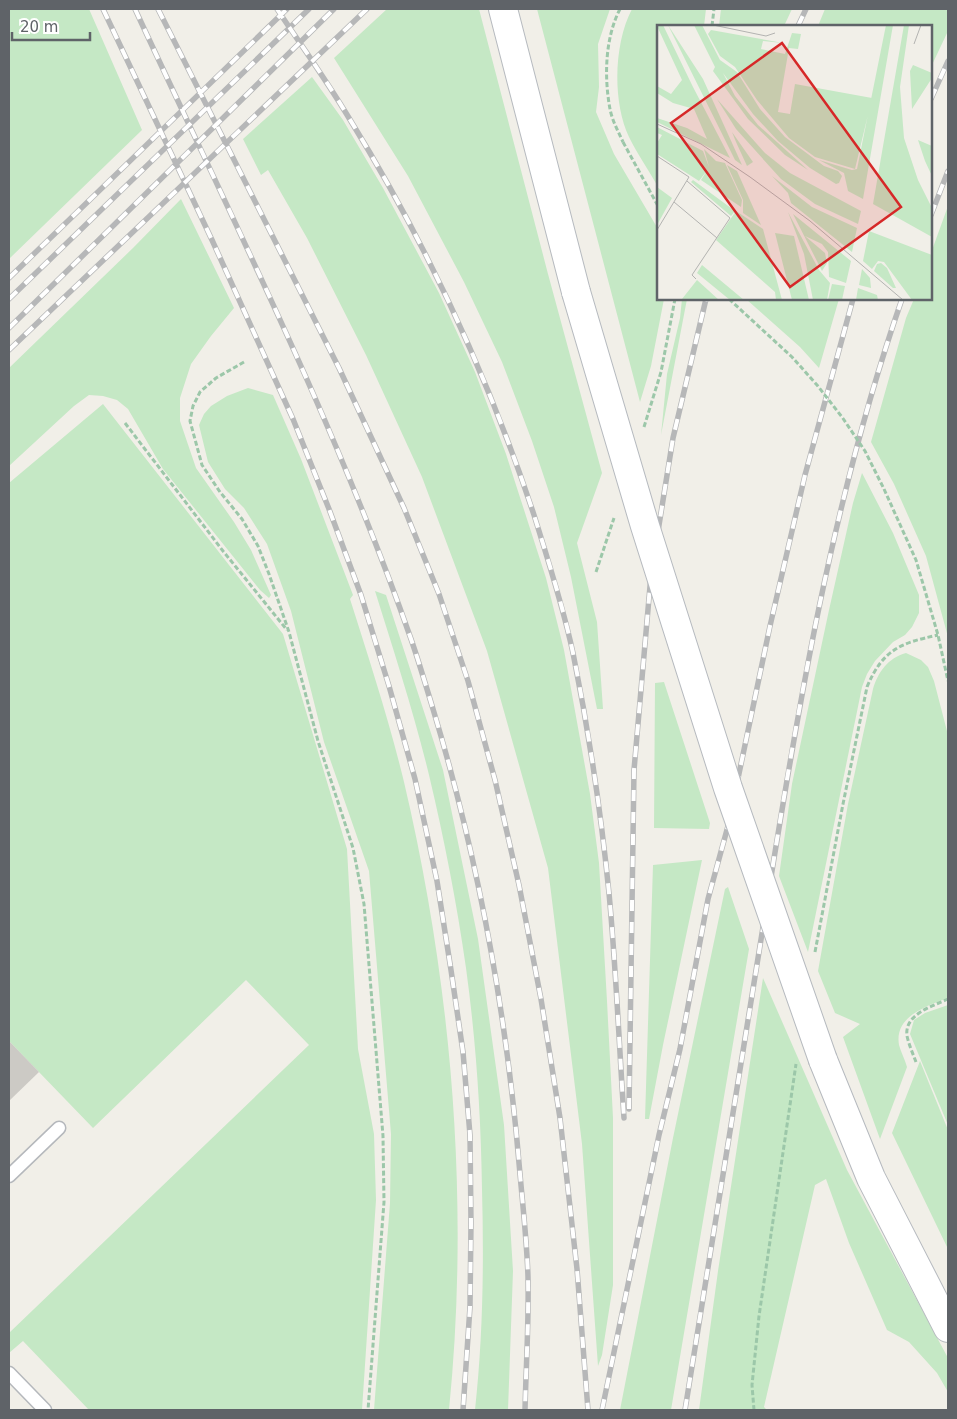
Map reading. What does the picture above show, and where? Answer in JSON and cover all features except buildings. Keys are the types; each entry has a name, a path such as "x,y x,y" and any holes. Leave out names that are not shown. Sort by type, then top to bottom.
{"main road":[{"path":"505,14 576,292 644,526 728,788 823,1060 871,1178 948,1328"}],"lane":[{"path":"9,1176 59,1128"},
{"path":"9,1373 45,1410"}],"path":[{"path":"620,9 608,46 610,110 622,142 657,204"},
{"path":"712,25 714,9"},
{"path":"731,300 792,357 817,385 865,451 916,560 927,594 948,681"},
{"path":"244,362 216,378 200,392 193,406 190,421 202,465 220,492 242,519 258,546 269,574 289,632 318,741 353,848 364,904 383,1136 384,1202 368,1410"},
{"path":"125,423 223,551 289,632"},
{"path":"943,660 948,658"},
{"path":"916,1062 907,1034 912,1019 921,1011 948,999"},
{"path":"752,1385 754,1410"}],"green space":[{"path":"9,9 89,9 142,130 9,259"},
{"path":"387,9 479,9 602,473 577,543 597,622 603,709 597,709 571,577 554,507 532,441 502,362 464,282 408,176 334,58"},
{"path":"537,9 610,9 598,44 599,87 596,112 614,154 657,227 657,300 664,300 651,366 640,402"},
{"path":"632,9 706,9 704,25 657,25 657,185 629,137 620,107 617,72 626,23"},
{"path":"721,9 792,9 784,25 719,25"},
{"path":"825,9 948,9 948,31 932,65 932,25 818,25"},
{"path":"312,77 343,120 383,188 439,293 475,372 506,454 546,578 564,650 590,794 599,863 613,1118 613,1285 602,1355 598,1366 582,1144 548,868 487,651 422,477 366,355 307,238 268,170 261,175 243,139"},
{"path":"181,199 234,308 191,364 180,398 180,421 196,468 251,550 271,595 269,598 260,590 163,469 128,409 117,400 89,395 74,406 9,466 9,368"},
{"path":"948,206 948,637 926,556 894,484 871,442 906,318 914,300 932,300 932,250"},
{"path":"682,300 687,300 661,435 667,374 680,318"},
{"path":"747,300 839,300 819,368 800,347"},
{"path":"248,388 273,395 301,459 353,595 350,599 392,736 421,859 445,1015 457,1173 458,1252 449,1410 374,1410 390,1203 391,1134 369,871 324,742 291,611 267,544 244,508 225,489 208,462 199,425 204,414 211,406 227,396"},
{"path":"103,404 283,634 347,849 358,1049 374,1134 376,1200 362,1410 89,1410 23,1341 9,1353 9,1333 309,1045 246,980 93,1128 9,1041 9,483"},
{"path":"862,473 893,533 919,595 919,613 912,627 905,635 893,642 875,661 862,687 808,952 779,876 792,784 853,503"},
{"path":"375,591 386,595 443,770 478,939 504,1125 513,1271 508,1410 475,1410 481,1328 483,1217 479,1106 470,995 454,895 429,775"},
{"path":"906,653 921,660 928,667 934,681 948,735 948,998 914,1014 907,1019 902,1027 899,1035 899,1045 907,1067 880,1139 843,1037 860,1024 835,1013 818,971 848,804 873,689 885,666 894,658"},
{"path":"664,682 710,823 709,829 654,828 655,683"},
{"path":"702,860 649,1119 645,1119 653,865"},
{"path":"728,887 749,949 671,1410 620,1410 673,1138 725,889"},
{"path":"763,978 847,1170 948,1358 948,1392 937,1373 909,1342 887,1330 849,1243 826,1179 815,1185 764,1407 767,1410 699,1410 718,1271"},
{"path":"948,1005 948,1125 910,1034 914,1020 925,1013"},
{"path":"920,1061 948,1130 948,1249 892,1133"}],"railway":[{"path":"103,9 212,240 293,419 361,595 415,779 437,881 451,970 463,1052 470,1135 470,1307 463,1410"},
{"path":"135,9 316,399 349,478 411,639 449,766 464,824 489,939 499,998 514,1115 528,1277 525,1410"},
{"path":"158,9 339,368 404,508 439,594 468,681 495,780 519,885 541,999 560,1118 577,1269 588,1410"},
{"path":"277,9 349,118 404,213 429,262 476,361 497,412 534,515 569,635 594,773 606,863 616,977 624,1118"},
{"path":"9,278 287,9"},
{"path":"9,299 309,9"},
{"path":"9,328 334,9"},
{"path":"9,350 367,9"},
{"path":"798,25 806,9"},
{"path":"932,97 948,61"},
{"path":"932,212 948,171"},
{"path":"629,1109 634,770 651,575 673,438 706,300"},
{"path":"602,1410 659,1135 680,1049 708,899 728,826 770,626 805,475 853,300"},
{"path":"685,1410 790,764 819,607 836,529 856,452 877,375 902,300"}]}
